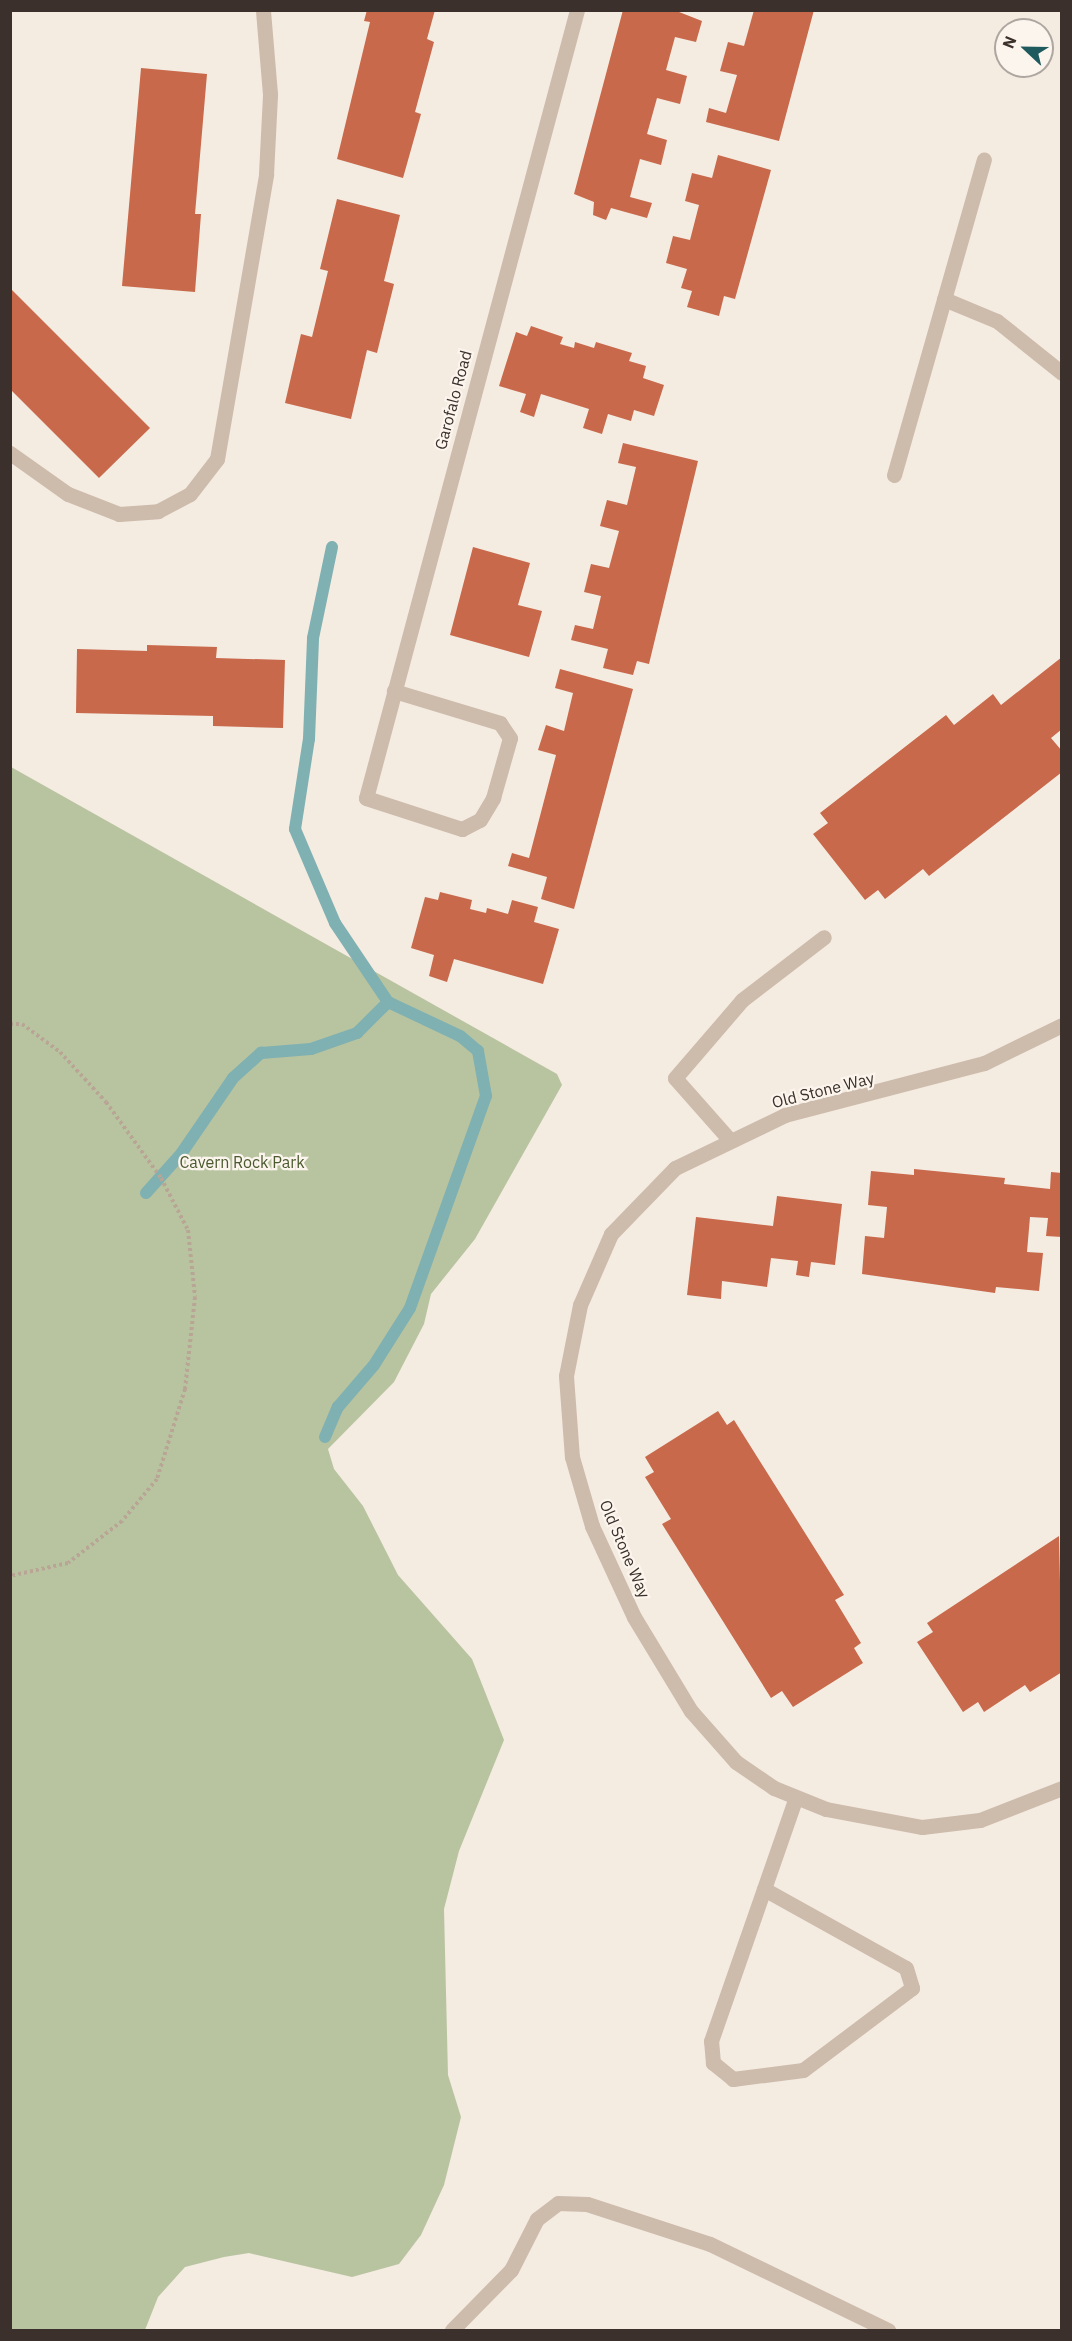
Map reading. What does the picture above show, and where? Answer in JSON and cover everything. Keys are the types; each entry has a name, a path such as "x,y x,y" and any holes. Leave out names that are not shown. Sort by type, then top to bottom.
{"street":[{"path":"10,453 68,494 119,514 158,511 190,494 217,459 266,174 270,94 263,10"},
{"name":"Garofalo Road","path":"394,692 500,723 510,738 493,798 480,820 462,829 366,798 394,692 577,10"},
{"path":"894,475 984,160"},
{"path":"944,299 997,321 1062,373"},
{"path":"728,1138 675,1078 742,1000 824,937"},
{"name":"Old Stone Way","path":"1062,1025 984,1064 785,1115 728,1138 675,1168 612,1234 580,1305 566,1376 572,1457 592,1526 634,1617 691,1711 736,1762 796,1797 870,1822 922,1827 980,1820 1062,1788"},
{"path":"764,1889 906,1968 912,1988 803,2070 733,2079 713,2063 711,2041 796,1797"},
{"path":"452,2331 511,2270 537,2219 558,2203 587,2204 710,2244 888,2331"}],"path":[{"path":"10,1024 22,1024 60,1052 106,1102 160,1178 188,1230 195,1297 185,1389 157,1479 122,1521 68,1563 10,1576"}],"green space":[{"name":"Cavern Rock Park","path":"11,767 557,1074 562,1085 475,1239 431,1294 424,1324 394,1382 328,1449 334,1469 363,1506 398,1575 472,1659 504,1740 459,1851 444,1909 448,2075 461,2117 444,2185 421,2235 399,2264 352,2277 249,2253 185,2267 158,2297 145,2330 11,2330"}],"building":[{"path":"367,10 435,10 427,39 434,42 415,112 421,114 403,178 337,159 370,22 364,21"},
{"path":"623,10 674,10 702,21 696,42 675,37 666,70 687,76 680,104 657,98 647,134 667,140 661,165 640,159 630,197 652,203 647,218 611,208 606,220 593,215 594,202 574,194"},
{"path":"754,10 814,10 779,141 706,122 709,108 726,113 737,75 720,71 728,42 744,46"},
{"path":"141,68 207,74 195,214 201,214 195,292 122,286"},
{"path":"718,155 771,170 735,299 724,296 719,316 687,307 692,291 681,288 687,269 666,263 673,236 690,240 699,205 685,201 692,173 712,178"},
{"path":"337,199 400,215 384,281 394,284 377,353 367,350 351,419 285,403 301,334 312,337 328,271 320,269"},
{"path":"10,288 150,428 99,478 10,389"},
{"path":"531,326 563,337 560,344 574,348 575,342 594,348 596,342 632,353 629,361 646,366 643,378 664,385 654,416 634,410 631,421 608,414 602,434 583,428 589,409 541,394 534,417 520,412 526,394 499,386 516,332 527,336"},
{"path":"623,443 698,461 649,664 637,661 633,675 603,668 608,649 571,640 575,625 593,629 601,596 584,592 591,564 609,568 619,531 600,526 607,500 627,505 636,467 618,463"},
{"path":"473,547 530,563 518,605 542,611 529,657 450,635"},
{"path":"147,645 217,647 216,658 285,660 283,728 213,726 213,716 76,713 77,649 147,651"},
{"path":"1062,657 1062,729 1051,738 1062,751 1062,772 929,876 923,869 885,899 878,890 865,900 813,834 828,823 820,813 946,715 954,725 993,694 1001,705"},
{"path":"560,669 633,689 574,909 541,899 547,877 508,866 512,853 529,858 556,755 538,750 546,725 564,731 573,693 555,688"},
{"path":"440,892 472,900 470,909 486,913 487,908 508,914 512,900 538,907 534,922 559,929 543,984 454,959 447,982 429,976 434,955 411,948 425,897 438,900"},
{"path":"914,1169 1005,1178 1004,1184 1050,1189 1051,1172 1062,1173 1062,1237 1046,1236 1048,1218 1030,1217 1027,1252 1043,1253 1039,1291 996,1287 995,1293 862,1274 865,1236 884,1238 887,1207 868,1205 871,1171 914,1175"},
{"path":"777,1196 842,1204 835,1265 811,1262 809,1277 796,1275 798,1261 771,1258 767,1287 722,1281 721,1299 687,1295 696,1217 773,1226"},
{"path":"718,1411 727,1425 734,1420 844,1595 835,1600 861,1643 854,1648 863,1663 793,1707 782,1691 771,1698 662,1524 671,1519 645,1477 654,1472 645,1457"},
{"path":"1059,1536 1062,1672 1030,1692 1025,1685 984,1712 978,1702 963,1712 917,1642 933,1632 927,1623"}],"waterway":[{"path":"325,1437 338,1407 374,1365 410,1308 486,1096 478,1051 460,1036 388,1002 335,923 295,829 309,739 313,638 332,547"},
{"path":"146,1193 181,1154 233,1078 261,1053 311,1049 357,1033 388,1002"}]}
